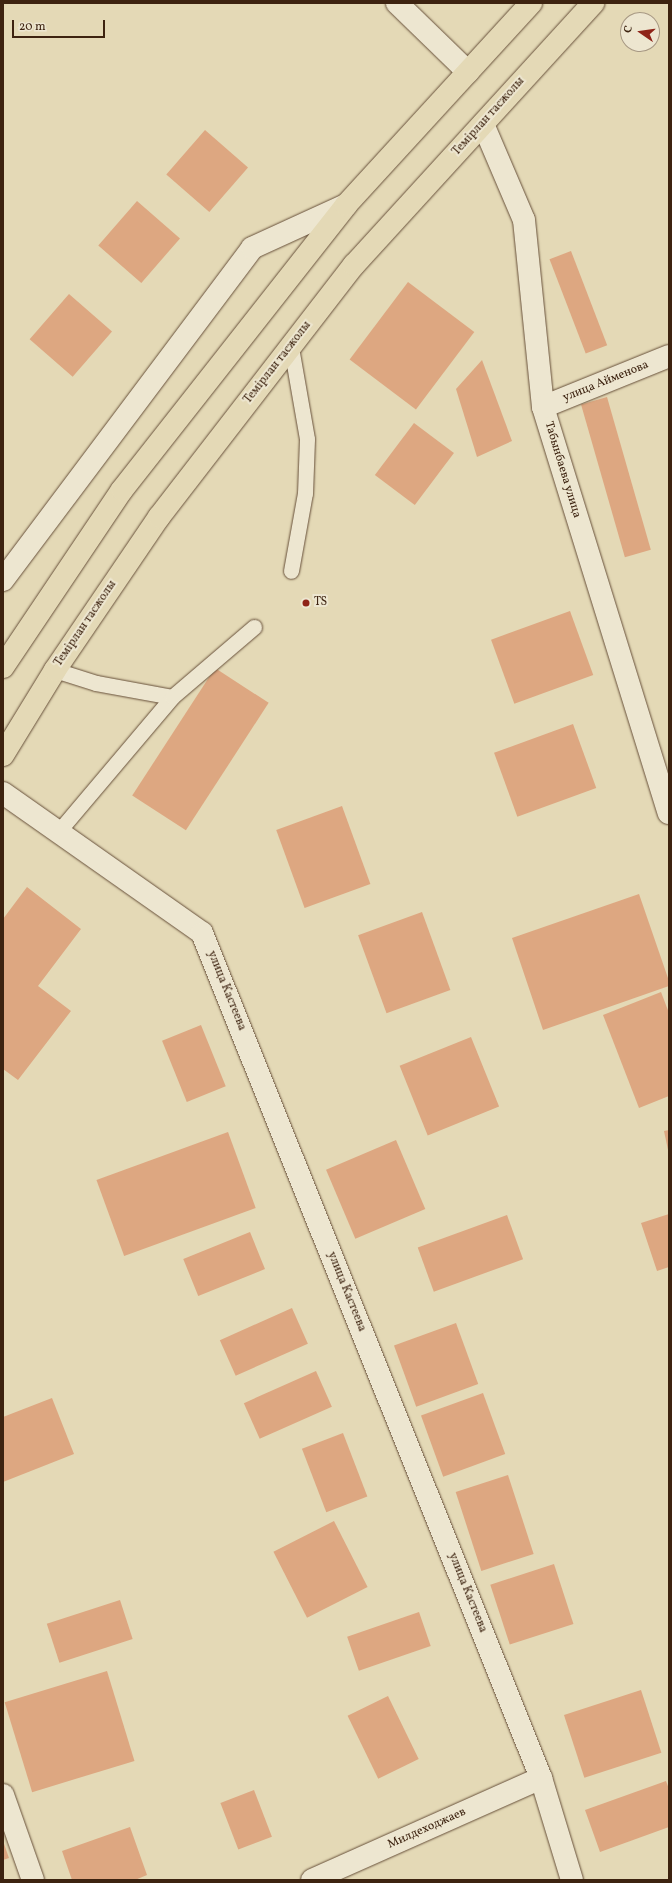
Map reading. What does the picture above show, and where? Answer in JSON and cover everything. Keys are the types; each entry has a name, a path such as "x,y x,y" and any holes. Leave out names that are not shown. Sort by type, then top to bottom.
{"main road":[{"path":"3,667 122,490 346,205 531,3"},
{"name":"Темірлан тасжолы","path":"3,755 55,670 159,517 354,265 594,3"}],"street":[{"path":"397,3 468,72"},
{"name":"Табынбаева улица","path":"483,124 524,220 543,407 669,813"},
{"path":"3,580 252,248 346,205"},
{"name":"улица Айменова","path":"543,407 669,356"},
{"name":"улица Кастеева","path":"3,793 202,933 541,1778 572,1880"},
{"name":"Милдеходжаев","path":"312,1880 541,1778"},
{"path":"3,1795 33,1880"}],"lane":[{"path":"291,347 307,439 305,493 291,571"},
{"path":"58,832 172,697 254,627"},
{"path":"55,670 96,683 172,697"}],"building":[{"path":"205,130 248,167 209,212 166,175"},
{"path":"137,201 180,238 141,283 98,246"},
{"path":"571,251 607,345 586,354 550,259"},
{"path":"408,282 474,332 416,409 350,359"},
{"path":"69,294 112,331 73,377 30,339"},
{"path":"482,360 512,441 477,457 456,389"},
{"path":"607,397 651,550 625,557 581,404"},
{"path":"414,423 454,453 415,505 375,475"},
{"path":"570,611 593,675 514,704 491,640"},
{"path":"215,668 269,703 186,830 132,795"},
{"path":"573,724 596,788 517,817 494,753"},
{"path":"342,806 370,884 305,908 276,830"},
{"path":"27,887 81,929 38,986 71,1011 18,1080 3,1069 3,919"},
{"path":"639,894 669,981 669,986 543,1030 512,938"},
{"path":"422,912 450,990 386,1013 358,935"},
{"path":"661,992 669,1013 669,1096 639,1108 603,1015"},
{"path":"201,1025 226,1086 187,1102 162,1041"},
{"path":"471,1037 499,1107 428,1135 400,1066"},
{"path":"669,1130 669,1150 668,1150 664,1131"},
{"path":"228,1132 256,1208 124,1256 96,1180"},
{"path":"396,1140 425,1209 355,1239 326,1170"},
{"path":"669,1214 669,1267 657,1271 641,1223"},
{"path":"507,1215 523,1259 434,1292 418,1247"},
{"path":"250,1232 265,1269 198,1296 183,1259"},
{"path":"292,1308 308,1344 236,1376 220,1340"},
{"path":"456,1323 478,1384 416,1407 394,1346"},
{"path":"316,1371 332,1407 260,1439 244,1403"},
{"path":"483,1393 505,1454 443,1477 421,1416"},
{"path":"52,1398 74,1454 3,1482 3,1417"},
{"path":"343,1433 367,1496 326,1512 302,1449"},
{"path":"508,1475 534,1554 481,1571 456,1492"},
{"path":"334,1521 368,1587 307,1618 273,1552"},
{"path":"554,1564 573,1624 510,1645 490,1585"},
{"path":"120,1600 133,1639 59,1663 47,1624"},
{"path":"419,1612 431,1646 359,1671 347,1637"},
{"path":"107,1671 134,1761 32,1792 5,1702"},
{"path":"641,1690 661,1753 584,1778 564,1715"},
{"path":"388,1696 419,1759 378,1779 348,1716"},
{"path":"666,1781 669,1789 669,1827 600,1852 585,1810"},
{"path":"254,1790 272,1837 238,1850 220,1803"},
{"path":"130,1827 147,1875 135,1880 72,1880 62,1851"},
{"path":"3,1841 9,1858 3,1860"}],"place":[{"name":"TS","path":"306,603"}]}
